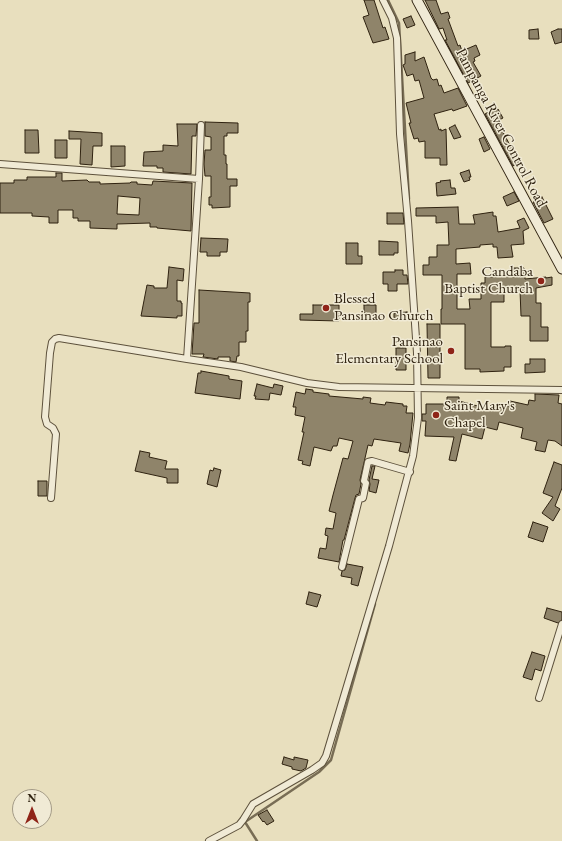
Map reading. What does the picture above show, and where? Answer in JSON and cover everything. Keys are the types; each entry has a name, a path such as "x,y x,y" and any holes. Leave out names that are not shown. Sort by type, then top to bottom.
{"main road":[{"name":"Pampanga River Control Road","path":"417,0 562,269"}],"street":[{"path":"209,841 239,825 253,804 312,770 322,763 326,756 410,472 418,418 417,353 400,134 397,38 392,18 383,0"},
{"path":"187,359 199,179 201,125"},
{"path":"0,164 199,179"},
{"path":"51,498 56,434 47,424 45,417 50,353 52,342 59,338 246,368 317,385 339,387 562,390"},
{"path":"342,568 360,499 362,498 366,483 364,481 368,462 372,461 410,472"},
{"path":"539,698 562,624"}],"building":[{"path":"364,0 374,0 383,28 385,27 389,39 373,43 363,17 369,15"},
{"path":"425,0 436,0 441,14 448,12 450,18 448,19 458,46 460,45 462,51 476,45 480,55 474,58 475,61 473,62 481,76 468,83 445,40 447,40 443,28 439,29"},
{"path":"411,16 415,25 407,28 403,19"},
{"path":"538,29 539,39 529,39 529,30"},
{"path":"562,29 562,42 555,44 551,32"},
{"path":"415,52 415,61 424,57 431,78 433,80 437,79 439,86 441,85 444,93 458,88 467,106 453,111 452,109 434,114 439,130 441,129 441,131 446,129 447,165 440,165 440,158 425,158 425,141 419,142 418,138 414,139 409,123 411,123 406,103 424,98 419,80 415,81 413,74 407,76 403,65 405,64 405,55"},
{"path":"493,109 494,111 498,109 503,118 497,121 519,162 513,166 485,114"},
{"path":"205,122 238,123 238,133 227,133 227,136 224,136 224,155 226,155 227,179 237,179 237,186 230,186 230,207 212,208 212,205 209,205 209,197 211,197 211,176 205,176 204,164 205,150 211,150 211,137 205,136"},
{"path":"177,124 197,124 196,136 192,136 191,174 163,172 163,168 157,168 157,166 143,166 144,152 163,151 163,145 178,146"},
{"path":"455,125 461,137 454,139 449,128"},
{"path":"25,130 38,130 39,153 25,153"},
{"path":"69,131 102,133 102,146 93,146 92,165 80,164 81,139 69,139"},
{"path":"484,137 490,149 484,152 479,139"},
{"path":"55,140 67,140 67,158 55,158"},
{"path":"111,146 125,146 125,166 111,167"},
{"path":"469,170 471,177 469,177 470,180 464,182 460,173"},
{"path":"56,173 62,173 62,181 87,180 89,182 100,182 100,184 137,182 137,184 152,185 153,181 192,183 191,231 150,227 150,223 117,224 117,229 90,228 90,221 78,221 78,218 73,218 73,210 58,210 58,223 49,223 49,217 32,216 32,213 0,213 0,183 14,183 14,180 27,180 27,177 56,177","holes":["118,196 140,198 139,215 117,214"]},
{"path":"450,180 451,188 455,188 456,194 437,196 436,183"},
{"path":"514,192 519,201 507,206 503,197"},
{"path":"542,197 553,219 544,223 533,202"},
{"path":"458,207 459,224 475,224 473,215 493,212 493,216 496,216 498,232 520,228 517,221 524,218 529,228 523,231 524,244 511,245 513,257 498,258 497,247 493,247 493,244 480,245 480,247 456,249 456,264 470,263 471,274 457,274 457,309 470,309 469,299 481,299 481,283 485,283 485,277 513,276 513,268 524,268 525,279 552,277 552,285 536,288 536,303 541,303 541,327 548,327 548,341 530,341 530,316 521,316 520,290 504,291 504,302 491,302 491,347 511,346 511,367 504,367 504,371 480,372 480,369 465,369 465,324 441,324 442,275 423,275 423,265 429,265 429,257 437,257 437,245 449,245 448,222 436,223 436,216 416,216 416,208"},
{"path":"387,213 403,213 404,224 387,224"},
{"path":"201,238 228,239 227,252 220,252 220,256 207,256 207,252 200,252"},
{"path":"379,241 398,242 398,253 394,253 394,255 379,255"},
{"path":"346,243 358,243 358,256 362,256 362,264 346,264"},
{"path":"169,267 184,269 183,281 177,280 177,301 181,301 182,303 182,316 177,316 177,318 141,316 147,285 154,286 154,288 167,288"},
{"path":"395,270 403,270 403,275 407,275 408,284 397,284 397,291 388,291 388,284 383,284 383,272 395,272"},
{"path":"199,290 250,293 250,302 248,302 248,331 246,331 246,342 239,342 239,356 237,356 236,362 230,361 230,357 218,357 218,359 203,357 204,354 192,354 194,323 199,323"},
{"path":"313,305 339,305 339,321 300,320 300,314 313,314"},
{"path":"364,305 376,305 376,319 364,319"},
{"path":"407,312 407,320 394,320 394,313"},
{"path":"427,324 440,324 440,378 428,378"},
{"path":"396,348 406,348 406,370 396,370"},
{"path":"530,359 545,359 545,372 525,373 525,364 530,364"},
{"path":"201,371 229,376 229,379 242,381 240,399 195,393 198,373 201,373"},
{"path":"257,384 273,388 274,384 283,386 281,395 270,393 269,400 255,399 256,396 254,396"},
{"path":"306,389 313,390 313,392 329,394 329,396 363,399 363,397 371,398 370,403 385,405 386,402 403,404 403,406 407,406 406,413 413,413 408,453 399,451 401,443 374,439 372,446 368,445 360,480 361,484 359,494 356,495 355,498 343,540 339,562 318,558 320,548 326,549 328,536 325,535 326,528 333,529 336,513 329,511 343,458 348,459 353,441 339,438 337,446 333,446 331,451 314,447 310,466 302,464 303,461 298,460 304,432 302,432 305,417 295,415 296,407 293,407 296,392 305,394"},
{"path":"535,394 559,395 558,403 562,404 562,446 555,441 548,440 545,452 535,450 537,442 521,438 523,428 499,422 497,430 485,427 482,439 462,434 456,461 449,460 454,437 425,436 426,421 422,421 422,414 426,414 426,404 447,404 447,397 459,397 459,401 489,409 491,405 504,408 505,405 509,406 510,401 528,405 529,400 535,401"},
{"path":"140,451 150,453 149,457 167,461 165,469 178,469 178,483 167,483 167,478 135,471"},
{"path":"554,462 562,465 562,488 555,506 560,509 553,521 542,513 553,497 543,493"},
{"path":"372,466 375,466 372,479 379,480 376,493 369,491 369,480"},
{"path":"214,468 221,470 217,487 207,484 210,470 213,471"},
{"path":"38,481 47,481 47,496 38,496"},
{"path":"533,522 548,527 543,542 528,537"},
{"path":"347,564 363,567 358,586 351,584 352,578 341,576 342,571 345,570"},
{"path":"309,592 321,595 317,607 306,604"},
{"path":"547,608 562,612 562,620 558,623 544,618"},
{"path":"532,652 545,656 541,671 535,669 532,680 523,677"},
{"path":"284,757 294,760 294,757 308,760 306,768 301,771 292,769 292,767 282,764"},
{"path":"267,810 274,821 267,825 258,815"}],"waterway":[{"path":"388,0 399,23 409,199"},
{"path":"257,841 245,822 319,772 331,760 375,604"}],"place":[{"name":"Candaba Baptist Church","path":"541,281"},
{"name":"Blessed Pansinao Church","path":"326,308"},
{"name":"Pansinao Elementary School","path":"451,351"},
{"name":"Saint Mary's Chapel","path":"436,415"}]}
